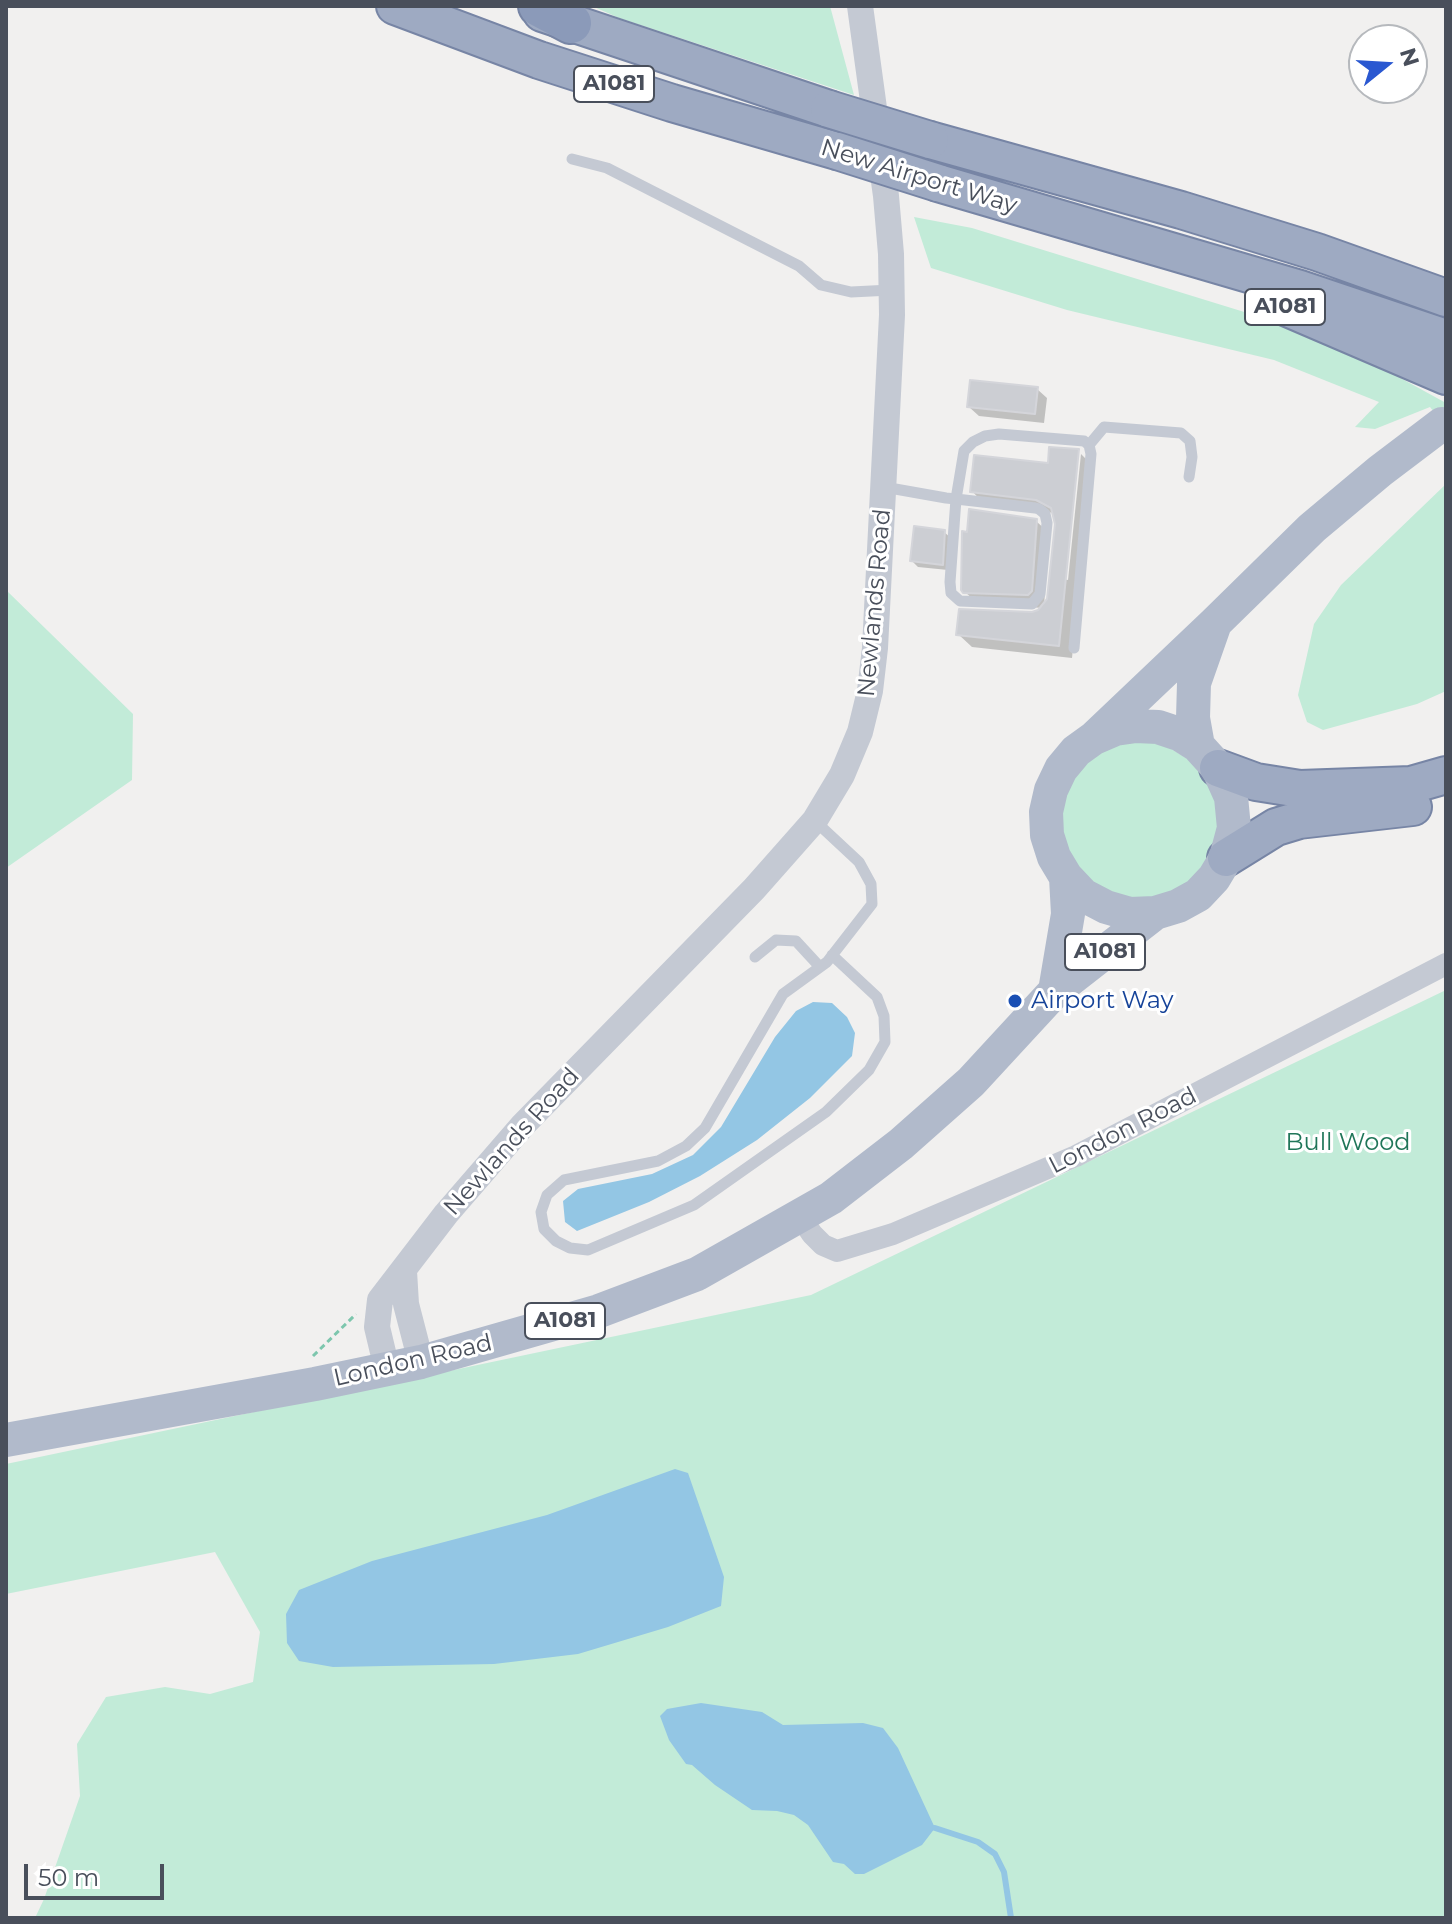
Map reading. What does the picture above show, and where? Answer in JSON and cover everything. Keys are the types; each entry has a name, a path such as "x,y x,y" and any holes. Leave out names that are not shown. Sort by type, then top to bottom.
{"highway":[{"name":"New Airport Way","path":"395,6 539,60 672,103 1300,289 1446,338"},
{"name":"New Airport Way","path":"522,6 555,14 829,109 1181,210 1317,252 1446,298"},
{"name":"A1081","path":"1123,238 1446,376"},
{"name":"A1081","path":"1409,285 1446,291"},
{"path":"1208,757 1256,782 1300,789 1411,785 1446,775"},
{"path":"1226,858 1276,827 1299,820 1400,810 1446,800"}],"main road":[{"path":"1214,624 1194,683 1193,718 1208,757 1231,797 1234,828 1226,858 1214,878 1198,895 1178,906 1155,913 1130,914 1106,907 1083,895 1066,877 1054,857 1047,835 1046,812 1051,790 1061,769 1076,751 1094,738 1312,528 1442,424"},
{"path":"1094,738 1126,727 1158,727 1179,734 1208,757"},
{"name":"A1081","path":"1055,991 1068,914 1066,877"},
{"name":"London Road","path":"6,1440 421,1362 646,1294 697,1274 831,1198 937,1114 1055,991 1155,913"}],"street":[{"name":"Newlands Road","path":"380,1300 446,1214 523,1125 754,889 815,820 842,775 860,732 870,691 876,633 891,290 886,196 860,6"},
{"name":"London Road","path":"800,1216 823,1245 837,1251 893,1234 1076,1156 1446,964"},
{"path":"404,1271 406,1304 421,1362"},
{"path":"380,1300 377,1327 387,1369"}],"lane":[{"path":"572,159 607,168 799,266 821,285 851,292 891,290"},
{"path":"1089,445 1104,427 1181,433 1190,441 1192,457 1189,477"},
{"path":"884,487 956,499 1035,508 1045,514 1047,523 1040,594 1032,604 960,601 954,598 950,582 956,499 964,451 985,436 999,434 1084,441 1089,445 1091,454 1074,648"},
{"path":"815,820 859,862 871,884 872,904 832,955 783,994 705,1128 686,1146 658,1161 564,1180 547,1195 541,1212 544,1229 556,1241 570,1248 588,1250 694,1205 826,1112 869,1070 885,1042 884,1016 877,997 832,955"},
{"path":"755,957 776,940 796,941 820,967"}],"path":[{"path":"305,1361 315,1356 361,1309 380,1300"}],"green space":[{"path":"592,6 830,6 854,95 619,18"},
{"path":"914,217 972,228 1254,315 1353,352 1446,403 1446,428 1430,407 1375,429 1355,427 1379,402 1274,360 1067,310 931,268"},
{"path":"1446,484 1446,691 1417,704 1323,730 1307,722 1298,695 1314,624 1341,585"},
{"path":"6,590 133,714 132,780 6,868"},
{"path":"1157,740 1207,771 1224,828 1198,881 1143,903 1100,891 1070,858 1061,829 1064,799 1077,772 1099,751 1113,745"},
{"name":"Bull Wood","path":"1446,990 1446,1918 35,1918 80,1796 77,1744 106,1697 165,1687 210,1694 253,1682 260,1632 215,1552 6,1594 6,1464 811,1295"}],"water":[{"path":"813,1002 832,1003 847,1017 855,1033 852,1056 810,1098 757,1140 700,1176 649,1202 577,1231 565,1222 563,1201 578,1189 652,1174 693,1155 721,1127 775,1037 796,1011"},
{"path":"675,1469 688,1473 724,1577 721,1606 668,1627 578,1654 494,1664 333,1667 299,1661 287,1643 286,1614 299,1590 372,1561 547,1515"},
{"path":"701,1703 762,1712 783,1725 863,1723 883,1728 898,1748 935,1828 922,1845 864,1874 855,1874 844,1864 833,1862 808,1825 794,1815 752,1810 692,1765 686,1764 669,1740 660,1716 667,1709"}],"building":[{"path":"970,380 1038,387 1035,414 967,407"},
{"path":"1049,447 1079,449 1059,646 956,635 959,609 1032,612 1038,610 1047,599 1055,524 1051,508 1036,500 970,492 974,455 1048,463"},
{"path":"969,509 1037,519 1032,591 1028,595 963,593 962,531 967,532"},
{"path":"914,526 945,530 943,565 910,561"}],"waterway":[{"path":"935,1828 978,1842 995,1854 1004,1872 1011,1918"}],"place":[{"name":"Airport Way","path":"1015,1001"}]}
